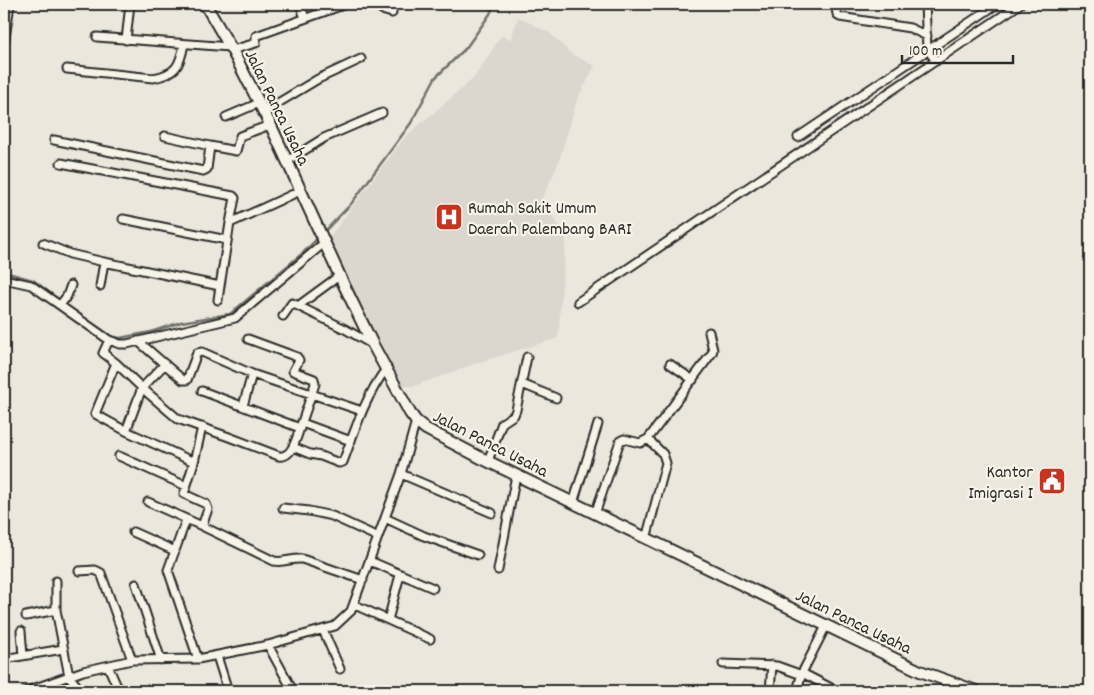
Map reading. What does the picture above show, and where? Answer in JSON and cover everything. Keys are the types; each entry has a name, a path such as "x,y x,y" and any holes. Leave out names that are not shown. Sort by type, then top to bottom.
{"street":[{"path":"4,44 10,4"},
{"path":"126,40 130,4"},
{"name":"Jalan Panca Usaha","path":"205,4 231,49 270,125 373,345 416,421 426,429 488,462 826,626 960,689 976,691"},
{"path":"300,4 306,18"},
{"path":"97,37 231,49 256,43 256,36 346,4"},
{"path":"374,4 392,13"},
{"path":"835,4 837,14 840,17 910,28 927,36"},
{"path":"925,4 927,50 936,61"},
{"path":"798,137 997,4"},
{"path":"578,302 1020,4"},
{"path":"67,70 154,78 164,76 178,66 184,44"},
{"path":"226,117 261,107 361,59"},
{"path":"287,161 324,138 382,112"},
{"path":"165,136 236,151 240,136 270,125"},
{"path":"54,140 203,171 207,169 210,146"},
{"path":"61,163 233,196 235,198 218,300"},
{"path":"230,223 300,191"},
{"path":"123,219 227,240"},
{"path":"4,279 31,286 61,304 110,340 120,344 235,318 324,242"},
{"path":"43,244 70,254 220,286"},
{"path":"100,286 104,262"},
{"path":"298,306 340,276"},
{"path":"61,304 67,296 71,285"},
{"path":"283,316 291,303 373,345"},
{"path":"595,514 620,441 624,439 640,443 648,439 713,351 709,332"},
{"path":"110,340 103,353 178,419 278,456 286,456 293,447 315,384 313,378 293,371 299,358 248,339"},
{"path":"138,341 185,381 197,353 202,352 252,374 362,411"},
{"path":"488,462 502,423 515,413 527,358"},
{"path":"116,363 95,414 138,438 194,462"},
{"path":"126,431 142,388 165,364"},
{"path":"670,364 693,380"},
{"path":"293,447 342,464 362,411 373,388 386,369"},
{"path":"243,406 252,374"},
{"path":"522,384 556,398"},
{"path":"202,391 301,426 351,441"},
{"path":"27,691 69,676 132,660 198,659 217,656 323,630 341,622 354,605 401,474 416,421"},
{"path":"573,503 598,424"},
{"path":"202,427 194,462 184,492 185,495 208,506 202,526"},
{"path":"646,539 666,463 663,454 648,439"},
{"path":"119,456 186,486"},
{"path":"401,474 492,513"},
{"path":"498,570 516,475"},
{"path":"148,502 274,561 285,562 302,559 363,580"},
{"path":"283,508 332,516 378,537"},
{"path":"385,518 424,536 478,555"},
{"path":"186,520 168,570 198,659"},
{"path":"133,532 175,551"},
{"path":"370,561 433,588"},
{"path":"79,571 95,570 101,573 132,660"},
{"path":"388,620 400,575"},
{"path":"56,581 56,610 69,676 81,691"},
{"path":"136,584 161,660"},
{"path":"354,605 430,639"},
{"path":"26,616 56,610"},
{"path":"797,691 802,674 826,626"},
{"path":"323,630 340,669"},
{"path":"21,631 22,656"},
{"path":"268,645 293,691"},
{"path":"4,659 63,649"},
{"path":"217,656 228,691"},
{"path":"723,664 777,666 802,674 837,691"},
{"path":"108,666 119,691"},
{"path":"770,691 772,666"}],"shaded area":[{"name":"Rumah Sakit Umum Daerah Palembang BARI","path":"518,17 550,33 571,54 595,66 577,100 558,164 542,199 566,236 558,338 480,362 414,386 399,386 329,238 404,138 474,78 501,36 511,39"}],"waterway":[{"path":"323,233 351,204 411,123 435,78 466,48 490,14 494,4"},
{"path":"4,272 33,280 111,336 120,338 151,332 181,322 230,314 304,252 319,237"}],"place":[{"name":"Rumah Sakit Umum Daerah Palembang BARI","path":"449,217"},
{"name":"Kantor Imigrasi I","path":"1052,481"}]}
